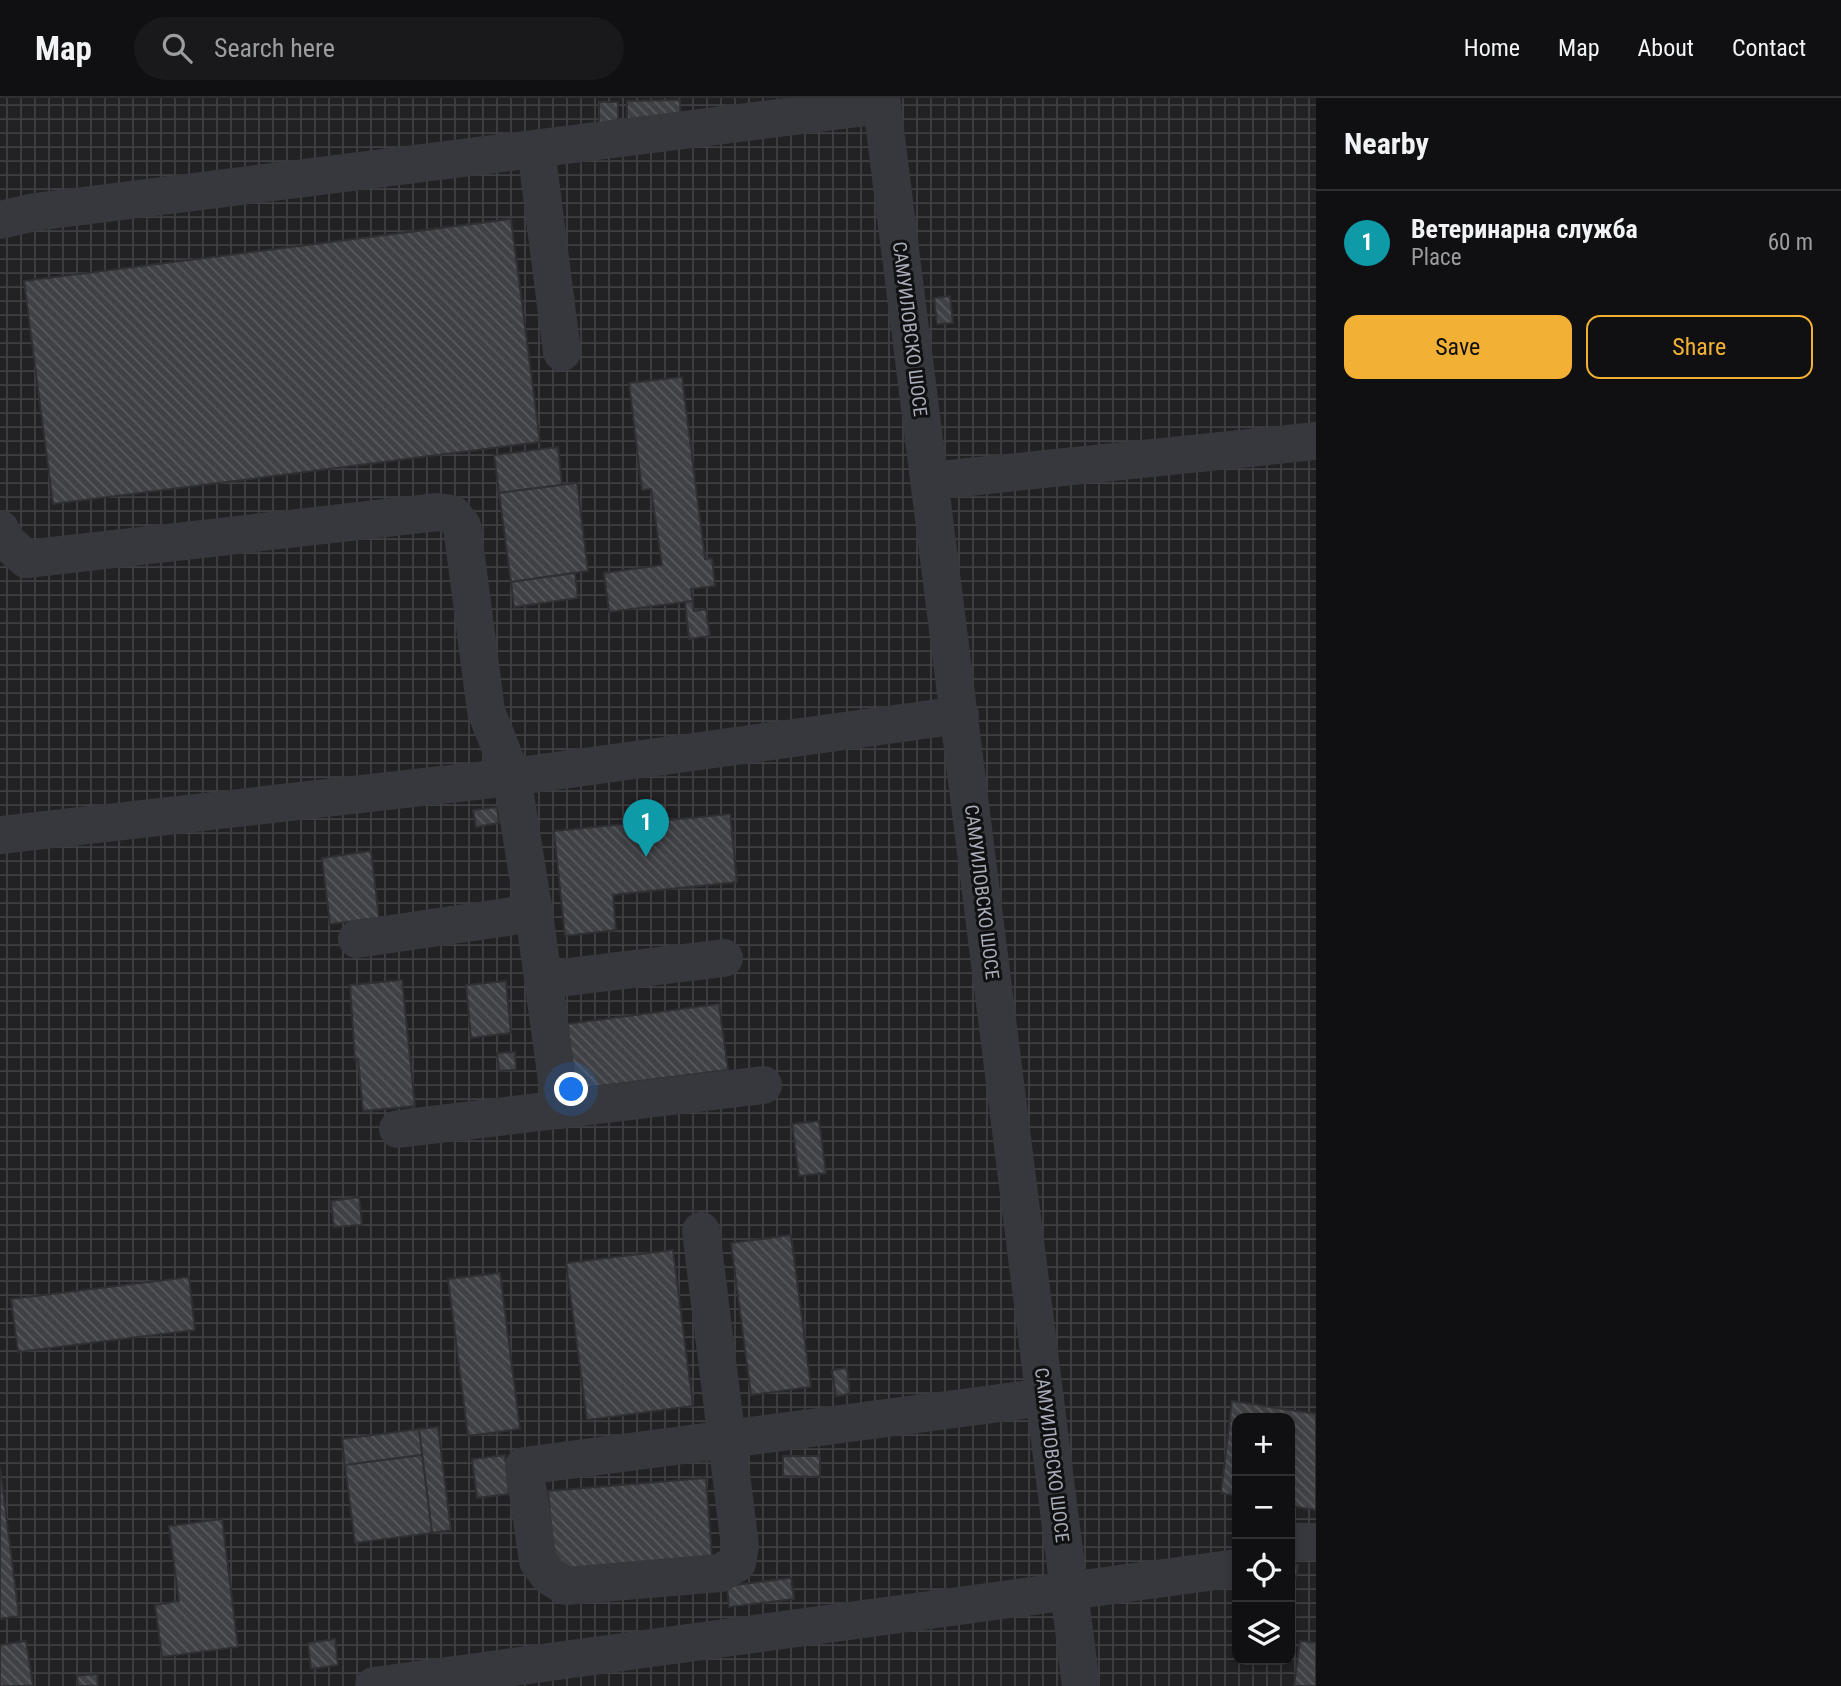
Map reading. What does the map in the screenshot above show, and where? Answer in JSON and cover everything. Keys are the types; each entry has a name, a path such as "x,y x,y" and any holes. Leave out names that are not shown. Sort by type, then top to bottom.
{"street":[{"path":"0,220 35,212 536,149 882,101"},
{"name":"САМУИЛОВСКО ШОСЕ","path":"882,101 1082,1686"},
{"path":"536,149 562,352"},
{"path":"929,481 1316,441"},
{"path":"0,529 4,539 26,559 438,512 452,514 462,526 486,711 512,777 561,1110"},
{"path":"0,835 512,777 960,715"},
{"path":"357,939 534,913"},
{"path":"543,979 724,958"},
{"path":"398,1129 763,1085"},
{"path":"701,1231 728,1439 740,1546 737,1563 720,1573 566,1586 549,1576 538,1561 524,1466 728,1439 1045,1397"},
{"path":"1295,1542 1316,1542"},
{"path":"374,1686 1232,1568"}],"shaded area":[{"path":"0,98 1316,98 1316,1686 0,1686"}],"building":[{"path":"680,100 681,124 627,125 627,101"},
{"path":"599,102 618,102 618,125 599,125"},
{"path":"511,219 540,442 53,504 24,281"},
{"path":"950,296 953,323 937,324 934,298"},
{"path":"682,377 705,559 712,558 715,586 691,589 693,601 609,612 604,573 662,565 651,489 642,490 629,383"},
{"path":"558,447 562,485 499,493 494,455"},
{"path":"577,483 588,571 511,582 499,493"},
{"path":"575,573 578,598 514,607 511,582"},
{"path":"693,601 694,611 706,609 710,636 689,639 685,602"},
{"path":"497,807 499,823 476,827 473,810"},
{"path":"730,814 737,882 613,895 616,930 565,936 554,831"},
{"path":"371,851 379,918 330,924 322,858"},
{"path":"402,980 415,1106 363,1111 358,1059 355,1060 350,985"},
{"path":"506,981 511,1033 471,1038 466,985"},
{"path":"719,1004 728,1070 576,1089 567,1024"},
{"path":"515,1052 516,1070 499,1071 497,1053"},
{"path":"819,1121 826,1173 799,1176 792,1124"},
{"path":"359,1197 362,1225 334,1227 331,1201"},
{"path":"791,1235 811,1387 751,1395 731,1243"},
{"path":"673,1250 693,1406 587,1420 566,1263"},
{"path":"500,1273 520,1429 468,1436 448,1279"},
{"path":"189,1277 195,1330 18,1352 11,1299"},
{"path":"847,1368 850,1394 836,1396 832,1370"},
{"path":"1232,1401 1316,1414 1316,1510 1295,1507 1295,1413 1232,1413 1232,1495 1221,1493"},
{"path":"438,1427 451,1530 432,1533 419,1429"},
{"path":"419,1429 422,1455 345,1465 342,1439"},
{"path":"422,1455 432,1533 355,1543 345,1465"},
{"path":"505,1455 509,1494 477,1498 472,1459"},
{"path":"783,1456 820,1456 820,1477 783,1476"},
{"path":"0,1467 19,1616 0,1619"},
{"path":"706,1478 712,1557 555,1570 548,1491"},
{"path":"222,1519 238,1647 162,1657 155,1605 179,1601 169,1526"},
{"path":"791,1578 794,1599 729,1607 727,1586"},
{"path":"335,1639 338,1665 311,1669 308,1643"},
{"path":"26,1641 33,1686 0,1686 0,1645"},
{"path":"1300,1641 1316,1643 1316,1686 1294,1686"},
{"path":"97,1674 98,1686 78,1686 77,1676"}],"place":[{"name":"Ветеринарна служба","path":"646,857"}]}
